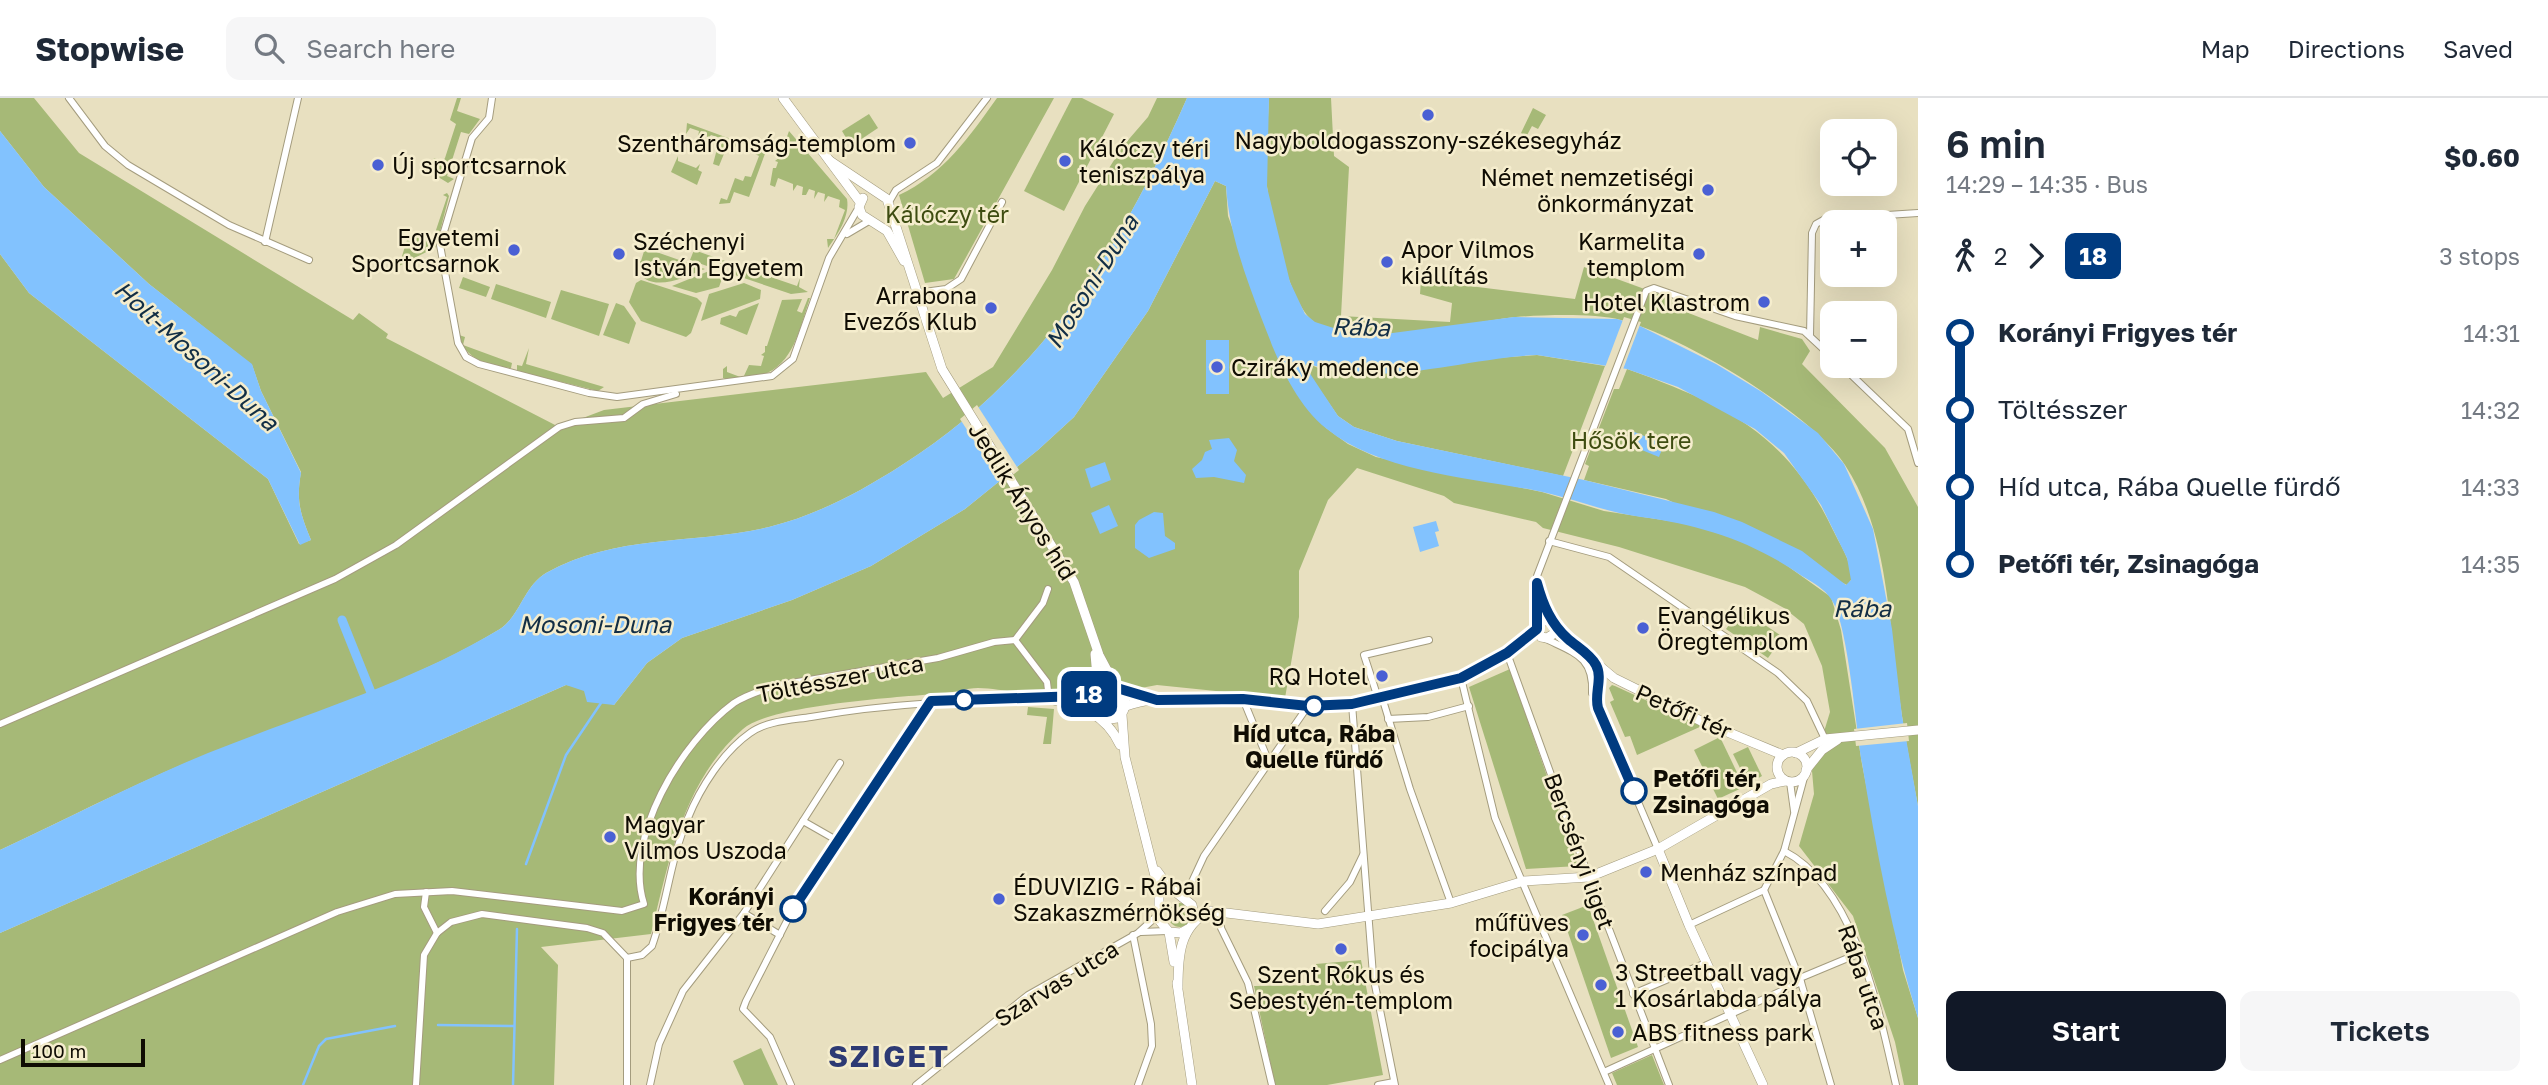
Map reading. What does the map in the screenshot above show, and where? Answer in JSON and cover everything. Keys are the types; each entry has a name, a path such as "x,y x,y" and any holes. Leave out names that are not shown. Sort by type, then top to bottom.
{"street":[{"path":"69,98 105,146 128,165 229,225 309,260"},
{"path":"265,242 298,98"},
{"path":"492,98 489,118 472,138 441,233 440,255 457,343 463,355 475,363 612,396 759,380 784,369 793,359 826,264 865,195 881,193 889,205 917,293 946,289 961,279 1002,202"},
{"path":"783,98 860,204 862,215 887,231 910,271"},
{"path":"838,243 850,231 886,216 896,190 937,163 986,98"},
{"path":"830,161 873,192"},
{"path":"1810,336 1812,233 1817,223 1825,219 1918,213"},
{"path":"1763,1085 1689,925 1592,695 1593,677 1588,664 1544,638 1537,628 1537,583 1550,539 1608,383 1638,306 1649,289 1735,316 1799,330 1820,346"},
{"name":"Jedlik Ányos híd","path":"917,293 942,369 1074,582 1093,639 1118,688"},
{"path":"1855,378 1908,429 1918,463"},
{"path":"0,724 335,579 396,545 559,427 575,422 624,418 643,404 684,390"},
{"path":"1908,429 1918,428"},
{"path":"1550,539 1609,556 1779,673 1807,701 1825,739"},
{"path":"1537,583 1542,602 1554,624 1553,636 1544,638"},
{"path":"1048,589 1043,603 1014,640 1047,682 1049,699"},
{"path":"1101,719 1112,720 1124,710 1157,700 1243,699 1308,706 1352,704 1461,678 1507,653 1545,619 1554,624"},
{"name":"Petőfi tér","path":"1554,624 1614,678 1643,694 1783,755"},
{"name":"Jedlik Ányos híd","path":"1093,639 1096,690"},
{"name":"Töltésszer utca","path":"426,892 503,895 622,911 634,910 644,904 637,869 647,828 669,777 702,732 734,703 774,686 938,658 994,642 1014,640"},
{"path":"1429,640 1364,655 1451,903"},
{"name":"Bercsényi liget","path":"1507,653 1669,1085"},
{"path":"1590,658 1599,674 1596,694 1598,708"},
{"path":"1461,678 1495,818 1609,1085"},
{"path":"1049,699 1096,690 1107,685 1157,700"},
{"path":"1118,688 1125,696 1125,757"},
{"path":"1093,712 1090,702 1096,690"},
{"path":"1049,699 1093,712 1114,732 1125,757 1159,892 1159,912 1168,932 1192,1085"},
{"name":"Töltésszer utca","path":"627,958 642,955 652,946 678,842 688,816 720,765 750,733 780,723 855,709 931,701 1049,699"},
{"path":"1243,699 1268,760"},
{"path":"791,1085 770,1037 744,1011 746,1001 780,935 838,841 931,701"},
{"path":"1352,704 1376,996 1395,1084 1378,1085"},
{"path":"1181,898 1204,856 1268,760 1308,706"},
{"path":"1388,719 1428,717 1469,706"},
{"path":"1793,820 1787,781 1777,770 1783,755 1796,753 1825,739 1918,730"},
{"path":"1168,932 1181,933 1210,911 1306,924 1451,903 1524,881 1589,877 1658,849 1771,784 1800,780 1829,744 1849,737"},
{"path":"1689,925 1764,890 1784,851 1805,772 1805,761 1796,753"},
{"path":"650,1085 659,1044 682,991 744,913 840,763"},
{"path":"803,821 838,841"},
{"name":"Rába utca","path":"1784,851 1816,873 1843,915 1860,953 1896,1085"},
{"path":"1325,911 1349,882 1364,853"},
{"path":"1150,858 1162,880 1195,910 1178,958 1178,987"},
{"path":"1764,890 1801,980 1831,1085"},
{"path":"0,1060 337,912 388,896 426,892 424,907 437,933"},
{"path":"1159,912 1169,899 1181,898"},
{"name":"Szarvas utca","path":"916,1085 1028,995 1133,935 1159,912"},
{"path":"1221,912 1221,928 1248,983 1272,1085"},
{"path":"744,913 780,935"},
{"path":"416,1085 424,956 437,933 465,916 482,914 603,933 627,958 627,1085"},
{"name":"Szarvas utca","path":"1133,935 1168,932"},
{"path":"1133,935 1151,1024 1152,1046 1138,1085"},
{"path":"1604,1072 1731,1017 1860,953"},
{"path":"1633,994 1706,963"}],"green space":[{"path":"0,98 34,98 79,153 353,320 359,313 388,334 386,338 559,427 604,410 926,372 943,398 993,367 1052,270 1085,206 1123,146 1148,117 1157,98 1187,98 1135,206 1073,304 1037,349 996,391 952,430 902,465 838,502 787,522 741,533 628,546 573,560 546,573 532,585 507,623 466,649 357,698 182,765 0,850 0,254 29,293 268,479 299,544 311,540 300,507 301,472 261,391 252,365 149,284 44,187 0,131"},
{"path":"457,98 461,98 457,111 480,119 469,134 461,132 447,176 454,179 448,183 430,172 436,173 437,167 432,165 434,158 443,161 445,158 456,124 450,120"},
{"name":"Kálóczy tér","path":"997,98 1054,98 954,279 925,283 899,195 942,165 966,140"},
{"path":"1072,98 1082,98 1114,114 1064,211 1024,191"},
{"path":"1269,98 1331,98 1334,156 1349,167 1341,316 1450,322 1452,303 1420,294 1421,280 1575,299 1584,267 1672,299 1673,307 1758,340 1760,327 1802,339 1810,351 1802,364 1885,448 1918,507 1918,806 1877,541 1858,489 1845,465 1828,444 1804,422 1743,379 1677,342 1621,320 1583,315 1516,317 1384,335 1357,335 1333,331 1314,322 1305,312 1289,279 1272,218 1266,175"},
{"path":"1533,108 1546,115 1538,129 1532,126 1526,137 1521,133"},
{"path":"869,114 878,128 851,146 842,131"},
{"path":"687,123 739,142 737,147 728,144 719,166 713,164 720,138 711,135 707,140 707,133 701,131 698,137 699,131 690,128 686,134"},
{"path":"789,131 847,199 845,218 836,237 828,248 827,239 834,239 845,210 839,207 840,200 828,196 824,202 825,194 818,192 814,199 815,191 809,189 806,195 802,195 803,187 797,185 793,191 793,184 778,178 775,187 770,185 773,168 776,168 778,162 775,161 780,157"},
{"path":"756,147 766,151 749,197 734,192 730,203 719,204 721,198 727,200 735,178 743,181 745,176 751,177 759,156 753,153"},
{"path":"678,156 678,161 696,168 700,164 698,170 702,172 697,185 671,172"},
{"path":"1215,181 1226,186 1228,216 1289,381 1326,428 1348,444 1376,457 1542,492 1604,511 1689,524 1746,542 1772,555 1831,597 1841,630 1862,764 1903,970 1918,1018 1918,1085 1904,1085 1895,1042 1853,916 1799,846 1814,794 1812,771 1830,712 1822,666 1804,624 1784,608 1745,587 1619,547 1543,528 1536,522 1454,503 1444,496 1357,468 1328,500 1299,571 1299,617 1285,698 1157,685 1125,691 1119,677 1036,693 974,688 840,703 781,713 758,720 743,729 723,750 692,797 672,851 651,934 541,947 558,965 554,1085 0,1085 0,933 566,685 576,686 614,705 647,663 682,638 792,600 871,566 965,509 1074,417 1148,311"},
{"path":"447,193 449,196 436,247 399,266 407,240 413,242 415,237 432,242 447,197 443,195"},
{"path":"645,248 705,269 666,282 648,280 640,275 634,266 637,260 641,261"},
{"path":"694,250 728,262 724,272 690,260"},
{"path":"733,264 797,286 800,278 799,287 808,292 791,294 729,273"},
{"path":"709,271 723,276 719,287 696,293 672,286"},
{"path":"463,277 490,287 486,297 459,288"},
{"path":"641,280 697,298 702,303 691,333 686,337 641,321 629,302 636,283"},
{"path":"744,283 761,290 760,299 701,321 709,294"},
{"path":"496,284 551,302 546,318 491,299"},
{"path":"561,290 609,304 599,336 551,319"},
{"path":"808,298 797,337 785,359 765,374 733,380 723,378 723,369 727,366 727,372 743,378 749,365 761,366 764,356 761,355 765,352 782,300 802,299 797,311 802,313"},
{"path":"616,303 624,306 636,323 629,344 603,335"},
{"path":"759,303 747,335 720,324 721,318 730,315 736,317 739,311"},
{"path":"463,345 512,363 511,368 479,360"},
{"path":"529,348 526,364 604,387 598,391 517,371 517,365 522,366"},
{"path":"1537,355 1605,366 1563,476 1397,441 1354,427 1338,416 1304,367 1306,363 1326,371"},
{"name":"Hősök tere","path":"1627,369 1694,395 1723,410 1749,426 1773,446 1795,469 1815,497 1833,530 1850,567 1851,580 1847,585 1666,499 1584,480 1589,466 1585,464 1614,389 1619,389"},
{"path":"1741,609 1783,637 1768,658 1726,629"},
{"path":"1510,669 1578,866 1526,869 1469,687"},
{"path":"1612,685 1702,726 1637,755 1630,736 1625,737 1610,702 1614,700 1609,688"},
{"path":"1028,707 1054,709 1051,744 1043,744 1047,717 1027,715"},
{"path":"1720,737 1744,787 1718,799 1694,750"},
{"path":"1748,747 1762,776 1748,784 1733,754"},
{"path":"1180,903 1191,910 1192,915 1185,926 1180,927 1169,920 1168,915 1175,904"},
{"path":"1588,905 1638,1047 1611,1058 1562,915"},
{"path":"1361,960 1383,1075 1327,1085 1275,1085 1254,986 1316,985 1316,964"},
{"path":"761,1048 778,1085 744,1085 733,1061"},
{"path":"1652,1055 1664,1085 1617,1085 1612,1073"}],"water":[{"path":"1187,98 1269,98 1267,187 1290,282 1305,314 1315,322 1352,334 1385,334 1514,317 1617,319 1640,326 1716,364 1762,392 1818,433 1844,464 1873,529 1892,629 1902,716 1918,806 1918,1018 1900,956 1879,859 1842,630 1837,611 1828,595 1814,583 1764,553 1725,536 1663,520 1614,512 1533,490 1398,464 1372,455 1327,429 1304,406 1280,362 1234,237 1226,186 1215,181 1148,311 1074,417 965,509 871,566 792,600 682,638 647,663 614,705 587,702 584,691 566,685 0,933 0,850 182,764 394,682 466,648 507,623 532,585 546,573 573,560 628,546 741,533 787,522 838,502 902,465 952,430 996,391 1037,349 1073,304 1105,256 1162,153","holes":["1537,355 1627,369 1678,387 1755,429 1784,453 1821,505 1847,558 1851,580 1846,585 1802,551 1742,522 1714,512 1584,480 1397,441 1354,427 1338,416 1305,366 1307,363 1334,371 1362,374 1391,373"]},
{"path":"0,131 44,187 149,284 252,364 261,391 301,473 300,507 311,540 300,545 268,479 29,293 0,254"},
{"name":"Cziráky medence","path":"1206,340 1229,340 1229,394 1206,394"},
{"path":"1632,431 1664,444 1659,457 1627,444"},
{"path":"1229,438 1237,450 1234,461 1246,475 1244,483 1214,477 1196,478 1192,469 1202,460 1205,452 1212,449 1209,440"},
{"path":"1105,462 1111,480 1091,488 1085,469"},
{"path":"1109,505 1118,526 1100,534 1091,513"},
{"path":"1154,512 1163,513 1165,536 1175,543 1175,549 1149,558 1135,548 1135,525"},
{"path":"1436,521 1439,531 1435,532 1439,546 1420,552 1413,527"}],"pier":[{"path":"1624,317 1641,322 1622,372 1604,370"},
{"path":"977,405 1019,470 1002,484 960,419"},
{"path":"1907,723 1909,741 1856,746 1854,729"}],"waterway":[{"name":"Holt-Mosoni-Duna","path":"342,620 374,700"},
{"path":"526,864 566,755 601,703"},
{"path":"513,1085 517,929"},
{"path":"438,1025 514,1026"},
{"path":"303,1085 319,1046 326,1039 395,1026"}],"bus line":[{"name":"18","path":"793,909 931,701 1083,696 1102,686 1112,685 1157,700 1243,699 1308,706 1352,704 1461,678 1507,653 1537,629 1537,583 1545,610 1556,627 1595,664 1599,674 1596,694 1598,708 1634,791"}],"place":[{"name":"Nagyboldogasszony-székesegyház","path":"1428,115"},
{"name":"Szentháromság-templom","path":"910,143"},
{"name":"Kálóczy téri teniszpálya","path":"1065,161"},
{"name":"Új sportcsarnok","path":"378,165"},
{"name":"Német nemzetiségi önkormányzat","path":"1708,190"},
{"name":"Egyetemi Sportcsarnok","path":"514,250"},
{"name":"Széchenyi István Egyetem","path":"619,254"},
{"name":"Karmelita templom","path":"1699,254"},
{"name":"Apor Vilmos kiállítás","path":"1387,262"},
{"name":"Hotel Klastrom","path":"1764,302"},
{"name":"Arrabona Evezős Klub","path":"991,308"},
{"name":"Cziráky medence","path":"1217,367"},
{"name":"Evangélikus Öregtemplom","path":"1643,628"},
{"name":"RQ Hotel","path":"1382,676"},
{"name":"Híd utca, Rába Quelle fürdő","path":"1314,706"},
{"name":"Petőfi tér, Zsinagóga","path":"1634,791"},
{"name":"Magyar Vilmos Uszoda","path":"610,837"},
{"name":"Menház színpad","path":"1646,872"},
{"name":"ÉDUVIZIG - Rábai Szakaszmérnökség","path":"999,899"},
{"name":"Korányi Frigyes tér","path":"793,909"},
{"name":"műfüves focipálya","path":"1583,935"},
{"name":"Szent Rókus és Sebestyén-templom","path":"1341,949"},
{"name":"3 Streetball vagy 1 Kosárlabda pálya","path":"1601,985"},
{"name":"ABS fitness park","path":"1618,1032"}],"district":[{"name":"SZIGET","path":"889,1056"}],"water label":[{"name":"Mosoni-Duna","path":"1091,281"},
{"name":"Rába","path":"1361,326"},
{"name":"Rába","path":"1862,607"},
{"name":"Mosoni-Duna","path":"595,623"}]}
